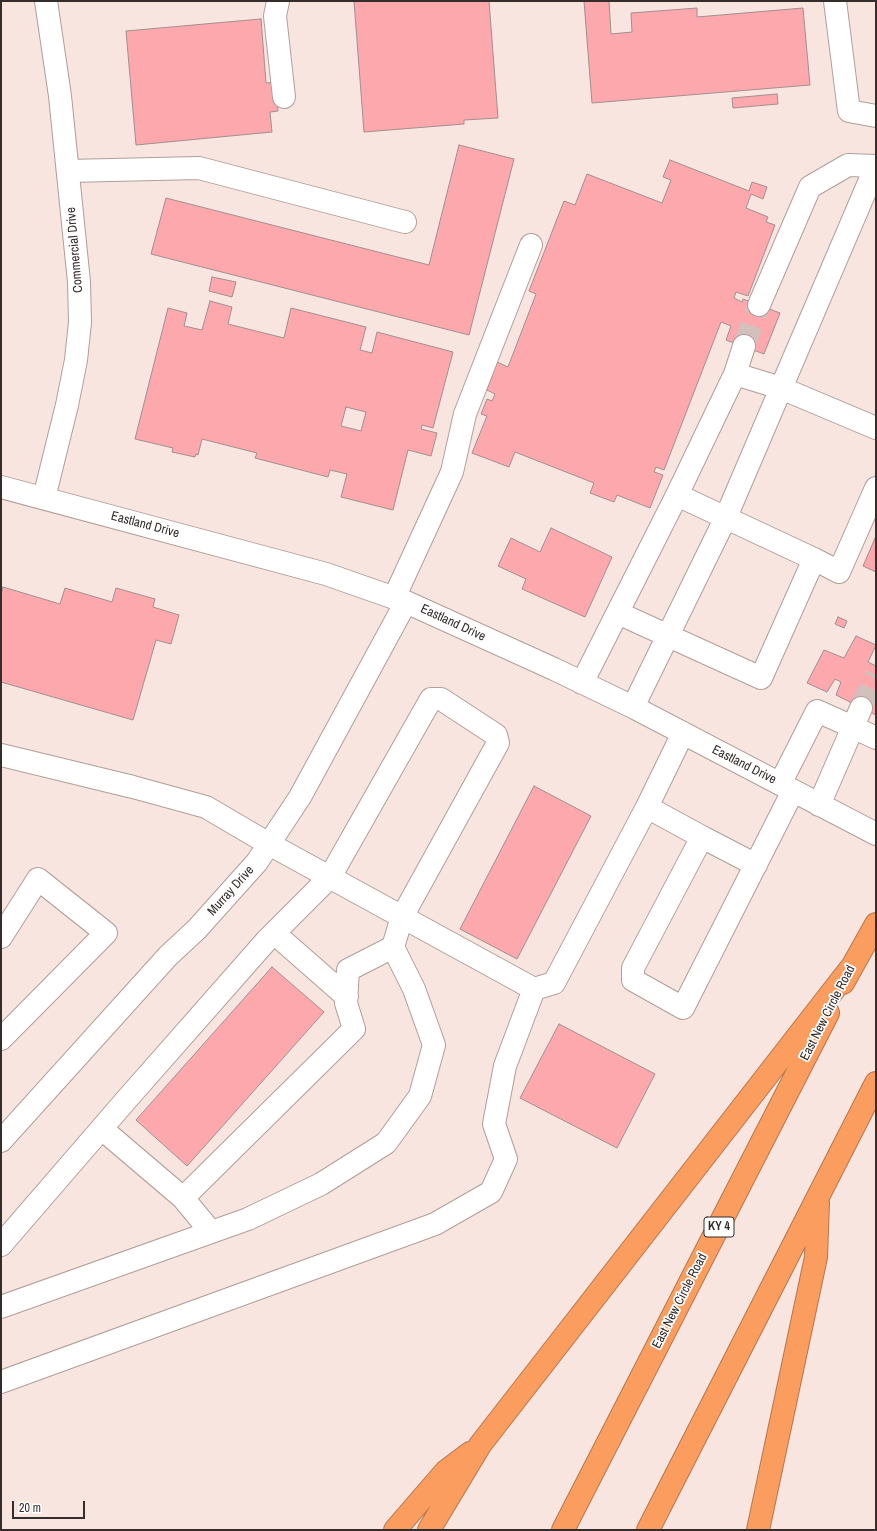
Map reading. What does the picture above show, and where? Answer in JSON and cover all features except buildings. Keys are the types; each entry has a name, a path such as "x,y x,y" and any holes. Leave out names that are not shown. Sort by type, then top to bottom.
{"highway":[{"name":"East New Circle Road","path":"563,1530 850,969 876,924"},
{"path":"429,1530 480,1445 850,969"},
{"path":"648,1530 876,1083"},
{"path":"758,1530 816,1257 819,1196"},
{"path":"395,1530 446,1471 480,1445"}],"street":[{"name":"Commercial Drive","path":"44,498 70,390 76,360 80,322 79,282 68,171 60,96 46,1"},
{"path":"278,1 275,16 284,97"},
{"path":"835,1 849,111 876,116"},
{"path":"633,707 726,517 876,166 848,165 810,187 759,305"},
{"path":"68,171 199,168 405,222"},
{"name":"Murray Drive","path":"2,1139 168,956 197,929 257,862 300,798 400,600 417,546 452,472 465,414 530,245"},
{"path":"582,683 677,495 735,374 744,346"},
{"path":"735,374 781,388 876,428"},
{"name":"Eastland Drive","path":"1,487 326,574 400,600 633,707 876,834"},
{"path":"677,495 839,572 876,488"},
{"path":"618,613 761,678 814,559"},
{"path":"1,1246 274,933 330,877 431,699 441,699 496,735 498,743 402,917 393,947 414,989 434,1045 420,1096 386,1143 322,1184 248,1219 1,1307"},
{"path":"702,836 633,968 633,980 683,1008 756,865 817,711 857,718 876,738"},
{"path":"819,805 857,718"},
{"path":"1,755 133,787 206,807 269,844 534,989 554,983 647,807 683,733"},
{"path":"647,807 756,865"},
{"path":"1,937 38,878 106,933 1,1039"},
{"path":"274,933 347,997"},
{"path":"183,1198 354,1029 346,1003 348,970 393,947"},
{"path":"1,1382 435,1224 491,1192 506,1159 494,1124 505,1066 534,989"},
{"path":"102,1129 183,1198 211,1232"}],"tunnel":[{"path":"744,346 759,305"},
{"path":"861,708 876,675"}]}
